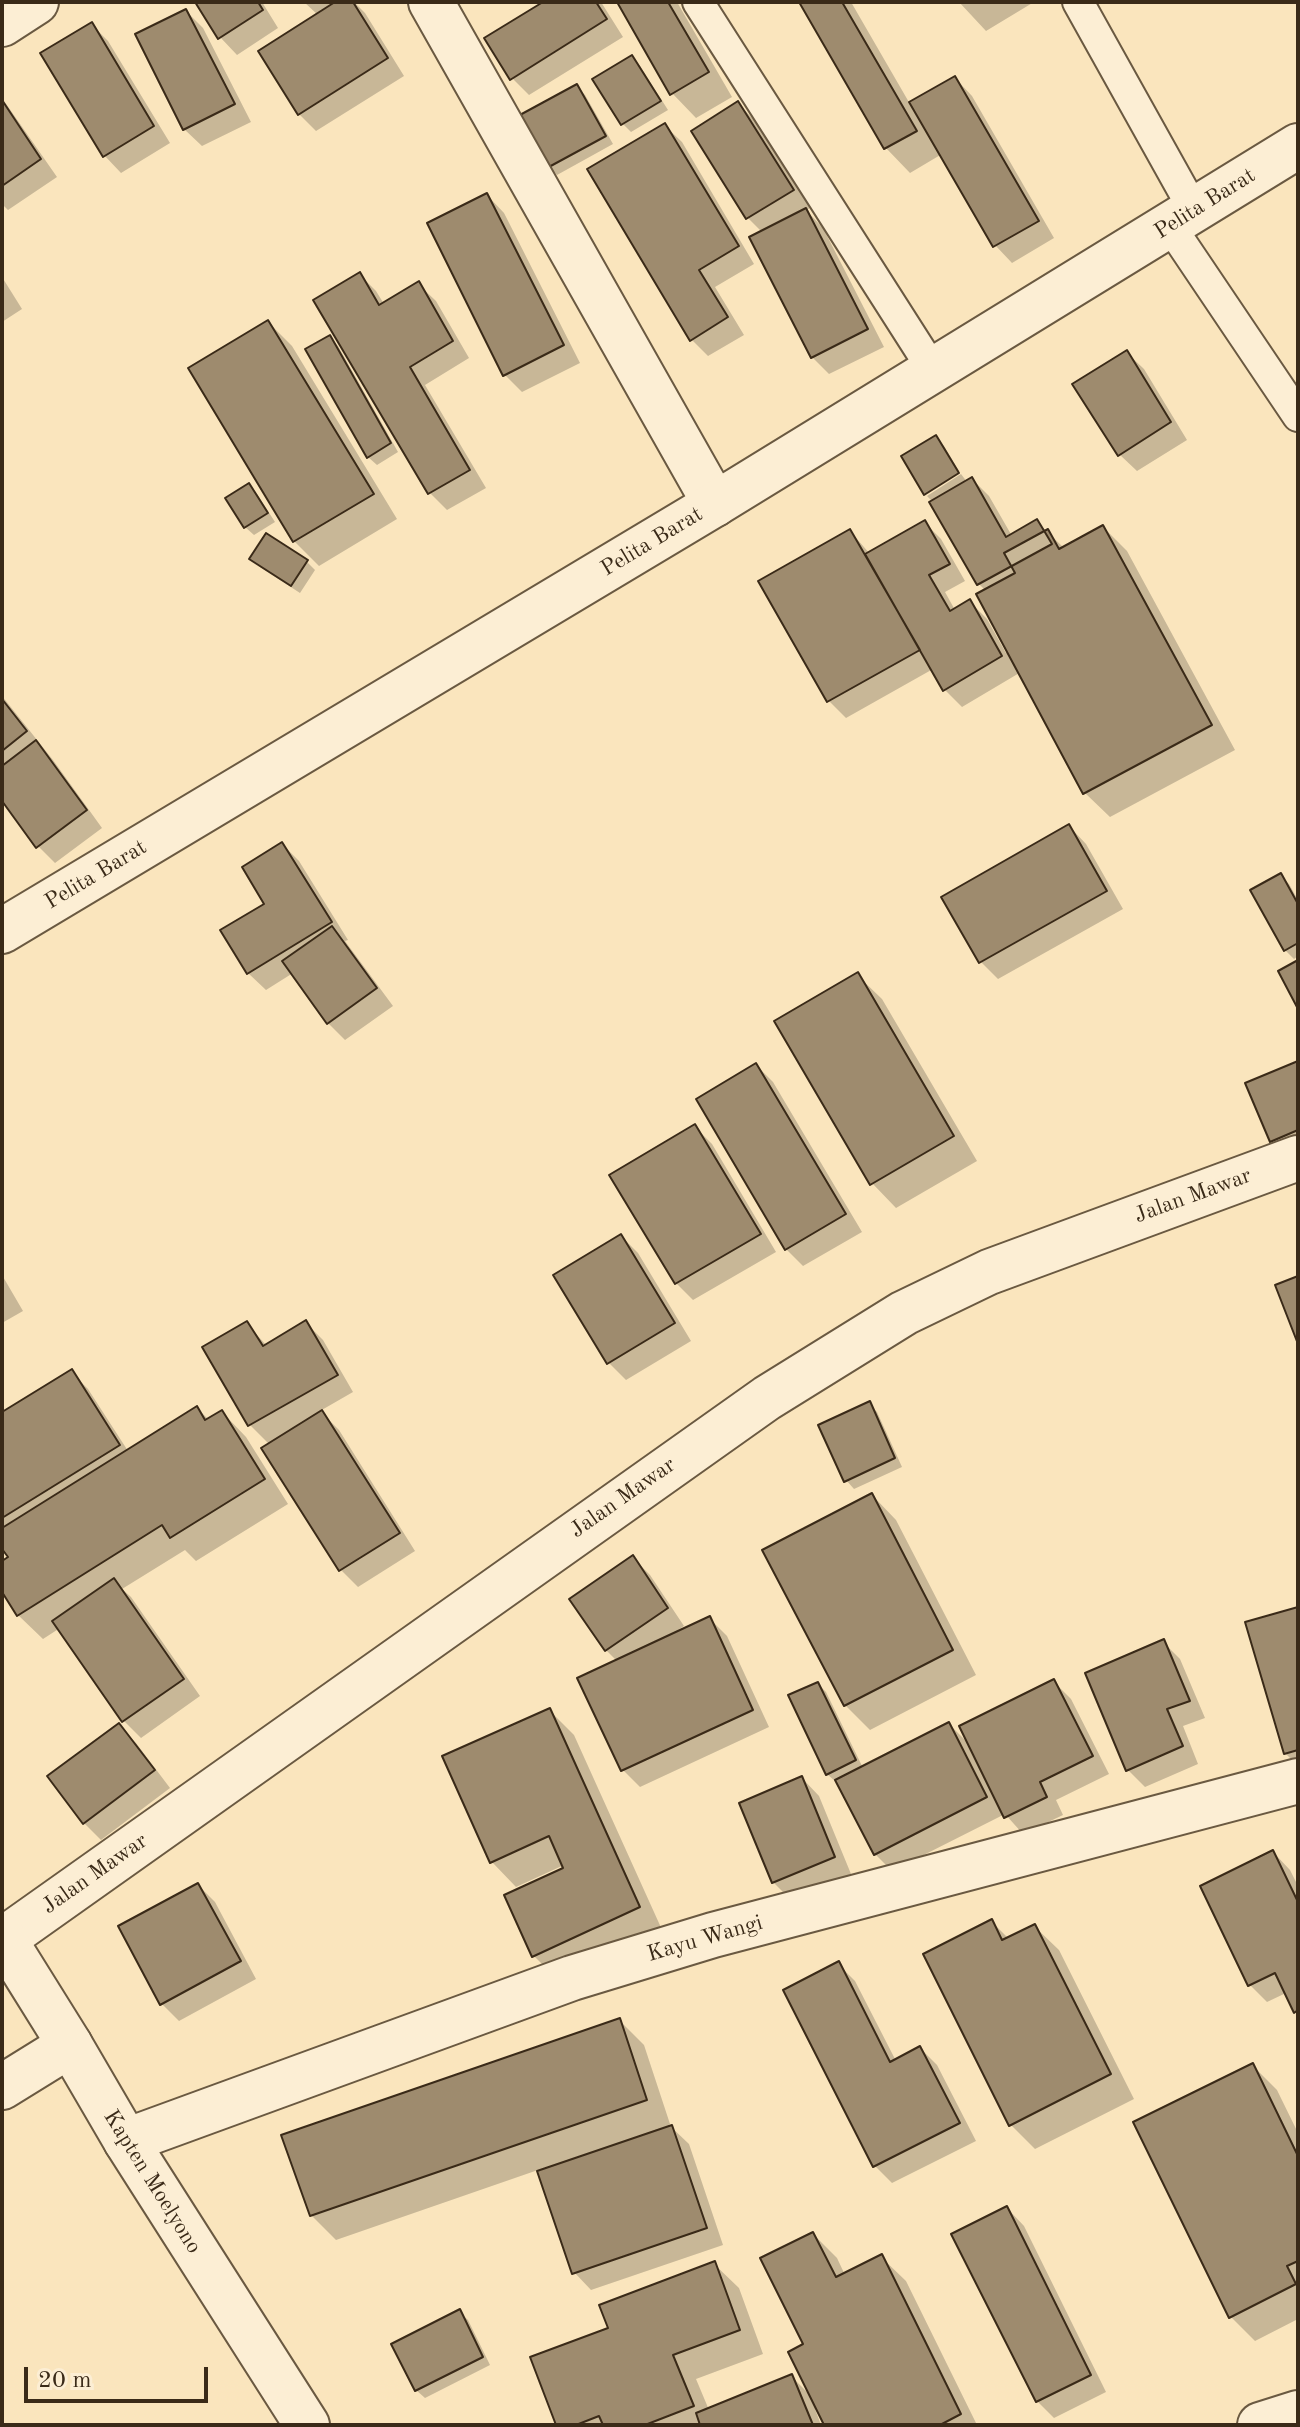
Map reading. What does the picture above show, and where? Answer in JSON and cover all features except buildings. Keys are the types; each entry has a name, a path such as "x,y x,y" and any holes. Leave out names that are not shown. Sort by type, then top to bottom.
{"street":[{"path":"2,24 36,2"},
{"path":"431,2 715,504"},
{"name":"Pelita Barat","path":"2,931 715,504 1298,146"},
{"name":"Jalan Mawar","path":"3,1937 767,1398 904,1313 989,1272 1298,1158"},
{"name":"Kayu Wangi","path":"126,2141 572,1978 713,1935 1298,1781"},
{"name":"Kapten Moelyono","path":"3,1937 126,2141 307,2425"},
{"path":"2,2087 70,2045"},
{"path":"1260,2425 1298,2413"}],"lane":[{"path":"698,2 933,370"},
{"path":"1078,2 1182,218 1298,416"}]}
